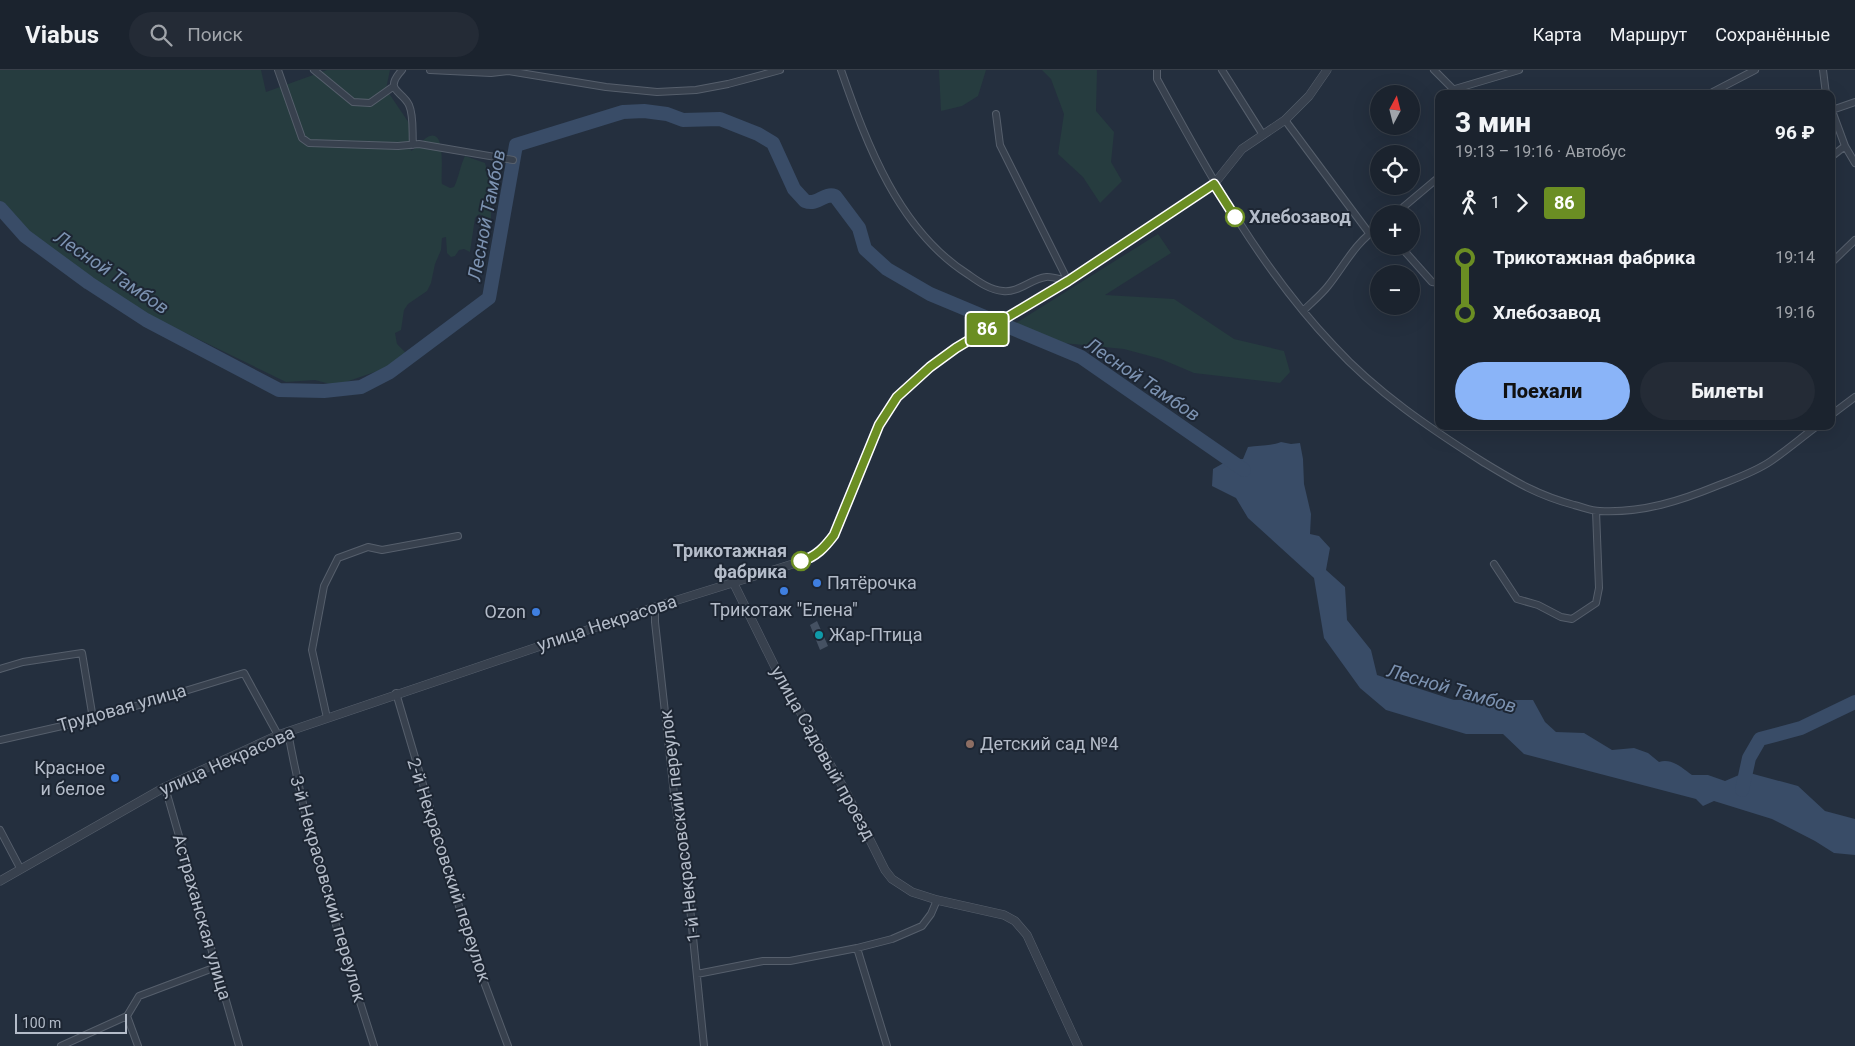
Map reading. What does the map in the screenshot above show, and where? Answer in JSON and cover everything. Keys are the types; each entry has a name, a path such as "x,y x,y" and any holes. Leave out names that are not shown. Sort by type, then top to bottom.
{"street":[{"path":"278,70 302,138 309,143 398,146 413,144 513,160"},
{"path":"314,70 353,102 370,103 394,86"},
{"path":"402,70 396,77 394,86 397,93 409,105 413,144"},
{"path":"430,70 491,73 508,70 606,88 657,92 696,90 728,84 780,70"},
{"path":"840,70 862,130 880,169 924,237 944,258 982,284 1005,292 1047,276 1068,281"},
{"path":"1157,70 1157,79 1214,184 1268,268 1334,348 1375,385 1448,440 1527,489 1596,511 1624,511 1656,507 1690,497 1748,474 1770,461 1812,430"},
{"path":"1222,70 1263,135"},
{"name":"улица Некрасова","path":"0,881 165,787 278,735 396,693 655,607 812,558 834,535 879,425 897,397 930,367 956,348 1068,281 1214,184 1242,149 1285,120 1309,96 1327,70"},
{"path":"1434,70 1455,90"},
{"path":"1459,90 1520,70"},
{"path":"1717,90 1755,70"},
{"path":"1823,70 1826,90"},
{"path":"1835,108 1855,102"},
{"path":"996,114 1000,146 1068,281"},
{"path":"1835,118 1845,146 1855,163"},
{"path":"1285,120 1369,233 1353,251 1326,289 1303,311"},
{"path":"1835,154 1845,146"},
{"path":"1405,205 1435,179"},
{"path":"1835,259 1855,240"},
{"path":"1408,255 1432,282 1435,282"},
{"path":"1835,412 1855,397"},
{"path":"1494,564 1517,599 1538,605 1561,617 1572,619 1580,615 1596,603 1599,588 1596,511"},
{"path":"327,718 312,650 324,586 338,558 368,547 382,550 458,536"},
{"name":"улица Садовый проезд","path":"733,582 776,669 846,794 885,870 892,879 904,888 936,900 1004,915 1020,925 1027,935 1078,1046"},
{"name":"1-й Некрасовский переулок","path":"655,607 654,622 675,800 685,858 704,1046"},
{"path":"0,669 23,662 82,653 93,719"},
{"name":"Трудовая улица","path":"0,740 93,719 244,673 278,735"},
{"name":"2-й Некрасовский переулок","path":"396,693 472,950 508,1046"},
{"name":"3-й Некрасовский переулок","path":"288,732 296,776 317,854 374,1046"},
{"name":"Астраханская улица","path":"165,787 239,1046"},
{"path":"0,830 20,868"},
{"path":"697,974 763,962 790,961 858,948 892,939 916,929 926,922 932,914 936,900"},
{"path":"858,948 887,1046"},
{"path":"61,1046 127,1016 139,996 216,967"},
{"path":"127,1016 138,1046"}],"green space":[{"path":"0,70 261,70 266,92 327,70 390,70 386,89 409,123 411,151 426,138 433,136 438,138 442,153 442,184 450,188 454,187 465,156 485,163 491,186 491,219 485,220 479,214 475,218 470,252 464,249 459,250 455,256 451,257 447,253 446,237 442,238 441,250 435,264 431,283 427,291 408,304 404,310 401,330 395,333 397,344 412,359 343,383 330,384 315,380 286,382 83,283 32,241 0,202"},
{"path":"939,70 986,70 978,96 962,106 941,111"},
{"path":"1042,70 1097,70 1096,111 1114,132 1111,162 1122,181 1100,203 1083,177 1058,154 1064,114 1051,79"},
{"path":"1158,234 1171,253 1105,295 1174,299 1234,339 1284,351 1290,372 1280,383 1194,373 1161,359 1124,349 1063,343 1016,323"}],"water":[{"path":"1281,442 1300,443 1304,484 1311,514 1310,534 1319,536 1330,548 1326,570 1345,587 1347,620 1371,650 1377,675 1454,700 1533,700 1545,722 1556,732 1584,733 1612,750 1634,748 1648,753 1659,762 1668,761 1677,764 1692,775 1708,775 1725,781 1746,772 1798,786 1825,811 1855,819 1855,855 1834,853 1772,819 1714,801 1703,806 1696,799 1524,754 1503,734 1466,734 1386,710 1360,688 1324,638 1314,578 1248,518 1236,498 1212,486 1213,469 1229,460 1243,459 1248,447"}],"building":[{"name":"Жар-Птица","path":"817,621 828,646 820,650 810,625"}],"waterway":[{"name":"Лесной Тамбов","path":"0,208 25,236 89,283 146,320 279,390 324,391 361,387 390,372 489,298 516,145 623,112 644,111 667,114 683,120 720,119 758,134 773,143 794,189 805,201 814,202 831,195 835,196 859,228 865,249 887,269 930,294 1081,357 1244,470"},
{"path":"1742,790 1749,758 1760,739 1801,728 1855,702"}],"bus line":[{"name":"86","path":"801,561 812,558 834,535 879,425 897,397 930,367 956,348 1141,235 1214,184 1235,217"}],"place":[{"name":"Хлебозавод","path":"1235,217"},
{"name":"Трикотажная фабрика","path":"801,561"},
{"name":"Пятёрочка","path":"817,583"},
{"name":"Трикотаж \"Елена\"","path":"784,591"},
{"name":"Ozon","path":"536,612"},
{"name":"Жар-Птица","path":"819,635"},
{"name":"Детский сад №4","path":"970,744"},
{"name":"Красное и белое","path":"115,778"}]}
